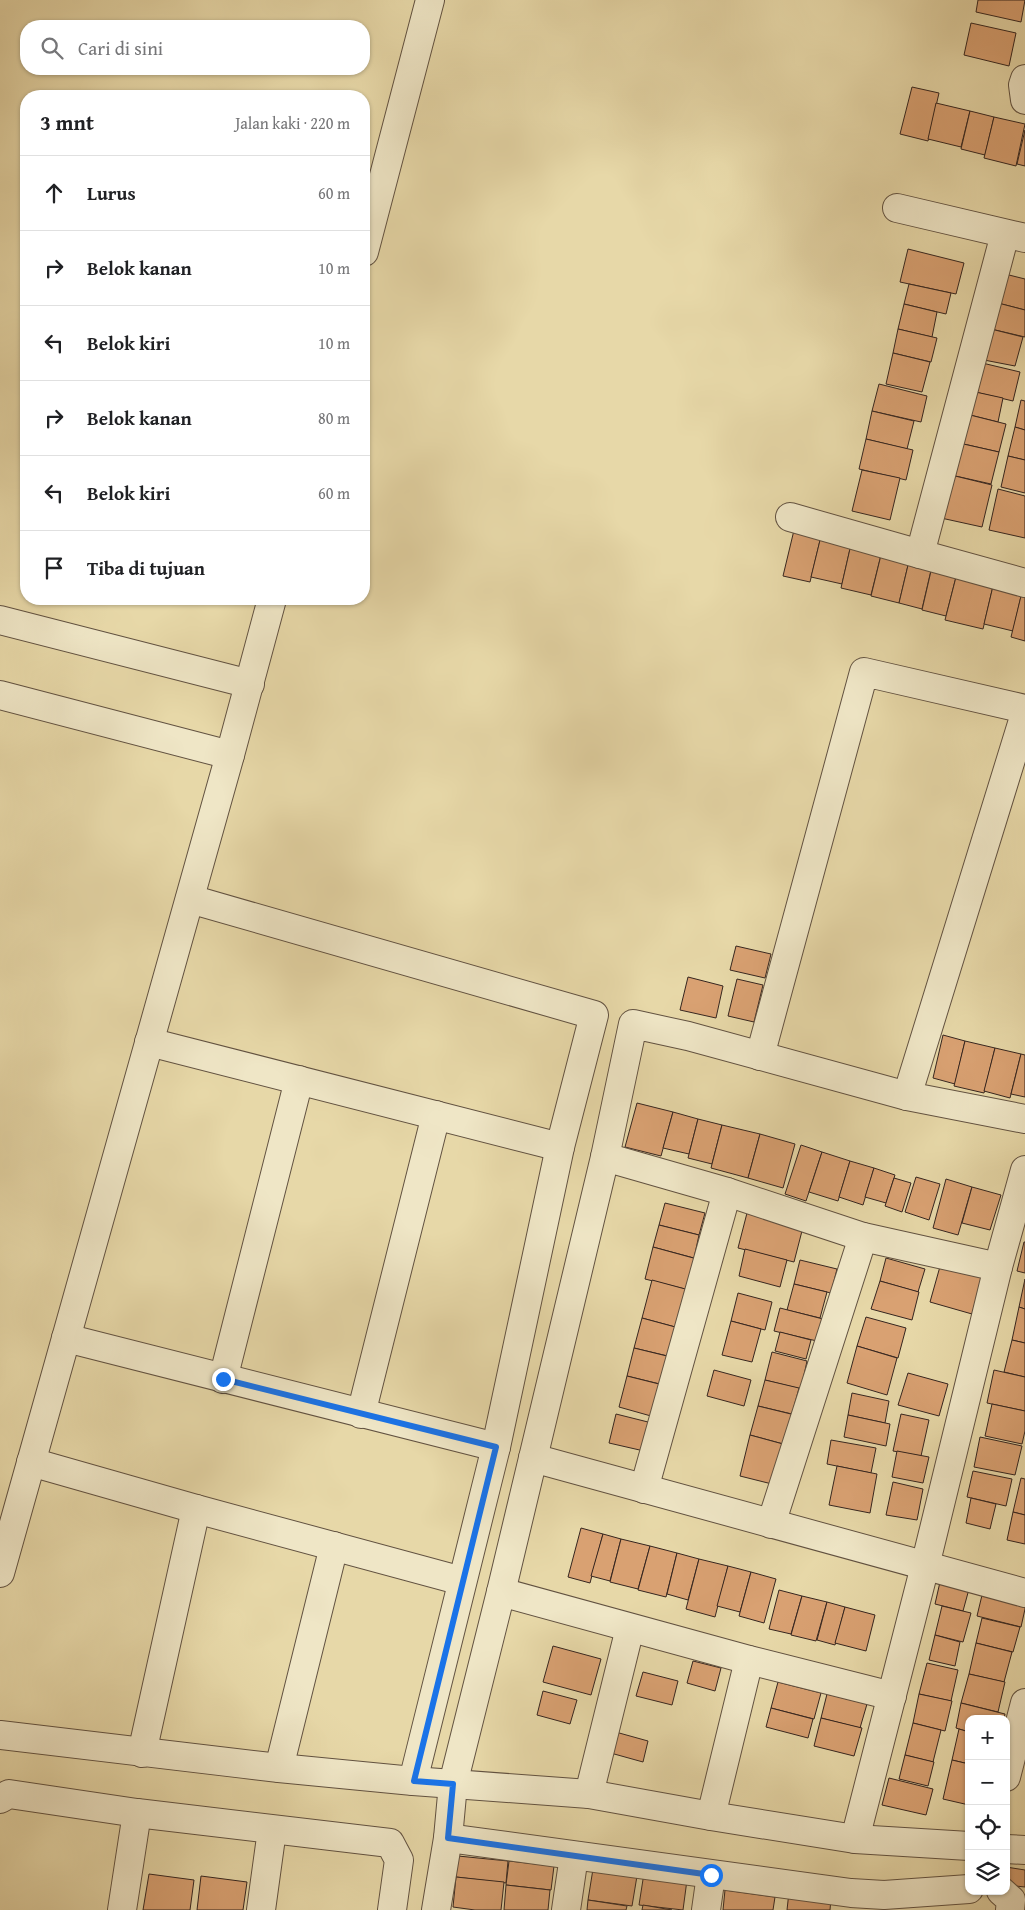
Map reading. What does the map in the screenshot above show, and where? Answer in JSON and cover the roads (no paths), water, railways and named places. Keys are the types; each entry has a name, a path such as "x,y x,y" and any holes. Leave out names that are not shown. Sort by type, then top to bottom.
{"street":[{"path":"370,229 430,0"},
{"path":"1025,79 1023,85 1025,100"},
{"path":"897,208 1015,236 920,554"},
{"path":"790,517 1025,583"},
{"path":"0,1574 190,899 270,605"},
{"path":"0,620 250,684"},
{"path":"760,1056 864,672 1025,709"},
{"path":"0,695 230,755"},
{"path":"907,1096 1025,714"},
{"path":"190,899 594,1015 560,1147 496,1447 414,1781"},
{"path":"436,1910 450,1811 605,1157 633,1024 688,1036 907,1096 1025,1119"},
{"path":"149,1042 560,1147"},
{"path":"223,1379 299,1080"},
{"path":"361,1414 436,1115"},
{"path":"605,1157 727,1192 863,1237 998,1266"},
{"path":"855,1839 925,1566 998,1266 1025,1170"},
{"path":"644,1489 727,1192"},
{"path":"771,1524 863,1237"},
{"path":"66,1338 496,1447"},
{"path":"533,1458 1025,1593"},
{"path":"31,1462 462,1581"},
{"path":"142,1753 196,1509"},
{"path":"278,1768 334,1546"},
{"path":"501,1592 749,1660 892,1696"},
{"path":"589,1794 630,1628"},
{"path":"711,1816 749,1660"},
{"path":"1010,1761 1025,1703"},
{"path":"0,1734 142,1753 414,1781 450,1811 574,1856 711,1875 850,1902 883,1902 965,1890"},
{"path":"0,1799 9,1794 137,1813 390,1843 399,1860 392,1910"},
{"path":"450,1811 589,1794 855,1839 965,1846"},
{"path":"122,1910 137,1813"},
{"path":"261,1910 272,1830"},
{"path":"1010,1849 1025,1850"},
{"path":"566,1910 574,1856"},
{"path":"706,1910 711,1875"},
{"path":"1005,1895 1011,1900 1010,1910"}]}
